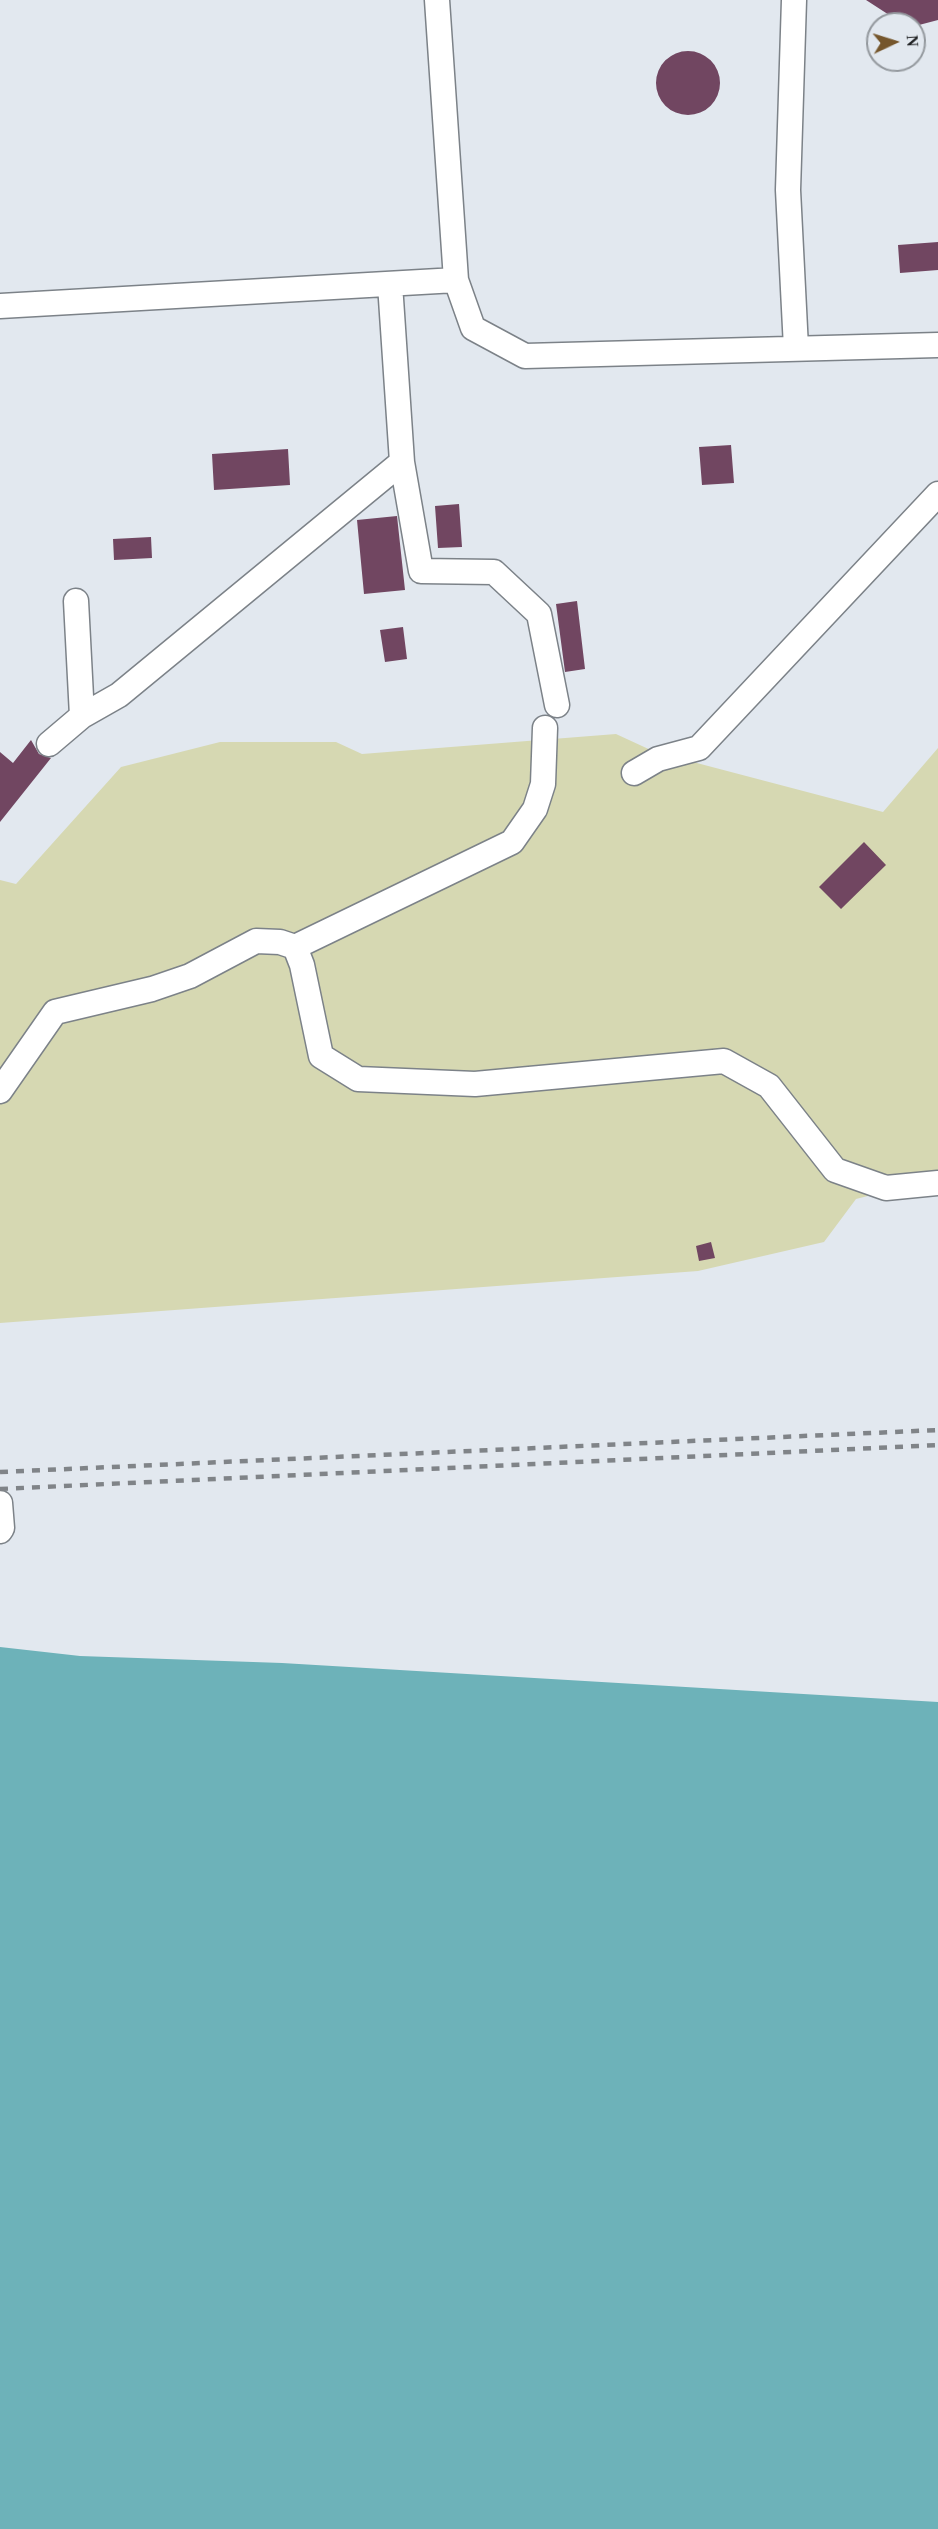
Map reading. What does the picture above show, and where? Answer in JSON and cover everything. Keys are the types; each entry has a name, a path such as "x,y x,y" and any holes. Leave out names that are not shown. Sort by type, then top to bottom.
{"lane":[{"path":"437,0 456,280 473,328 525,356 938,345"},
{"path":"794,0 789,190 796,348"},
{"path":"0,306 456,280"},
{"path":"390,284 402,462 421,571 494,572 539,614 557,705"},
{"path":"49,744 82,716 119,695 402,462"},
{"path":"634,773 658,759 699,748 938,494"},
{"path":"76,601 82,716"},
{"path":"0,1091 55,1012 152,989 190,976 256,941 280,942 295,947 513,842 535,809 543,784 545,728"},
{"path":"295,947 302,966 321,1056 358,1079 475,1084 723,1061 770,1086 835,1170 885,1188 938,1183"},
{"path":"0,1503 2,1528 0,1531"}],"green space":[{"path":"616,734 655,752 883,812 938,748 938,1178 856,1199 824,1242 698,1271 0,1323 0,880 16,884 121,767 220,742 336,742 362,754"}],"water":[{"path":"0,1647 80,1656 282,1663 938,1702 938,2529 0,2529"}],"building":[{"path":"866,0 938,0 938,20 926,23 926,12 885,12"},
{"path":"682,51 694,51 711,60 718,71 720,83 718,95 711,106 694,115 682,115 670,110 661,101 656,89 656,77 661,65 670,56"},
{"path":"938,242 938,270 900,273 898,245"},
{"path":"731,445 734,483 702,485 699,447"},
{"path":"288,449 290,485 214,490 212,454"},
{"path":"459,504 462,547 438,548 435,506"},
{"path":"397,516 405,590 364,594 357,520"},
{"path":"151,537 152,558 114,560 113,539"},
{"path":"577,601 585,669 565,672 556,604"},
{"path":"403,627 407,659 385,662 380,630"},
{"path":"31,740 39,754 51,758 0,822 0,752 13,763"},
{"path":"864,842 886,865 841,909 819,887"},
{"path":"711,1242 715,1258 699,1261 696,1246"}],"railway":[{"path":"0,1472 938,1430"},
{"path":"0,1489 938,1445"}]}
